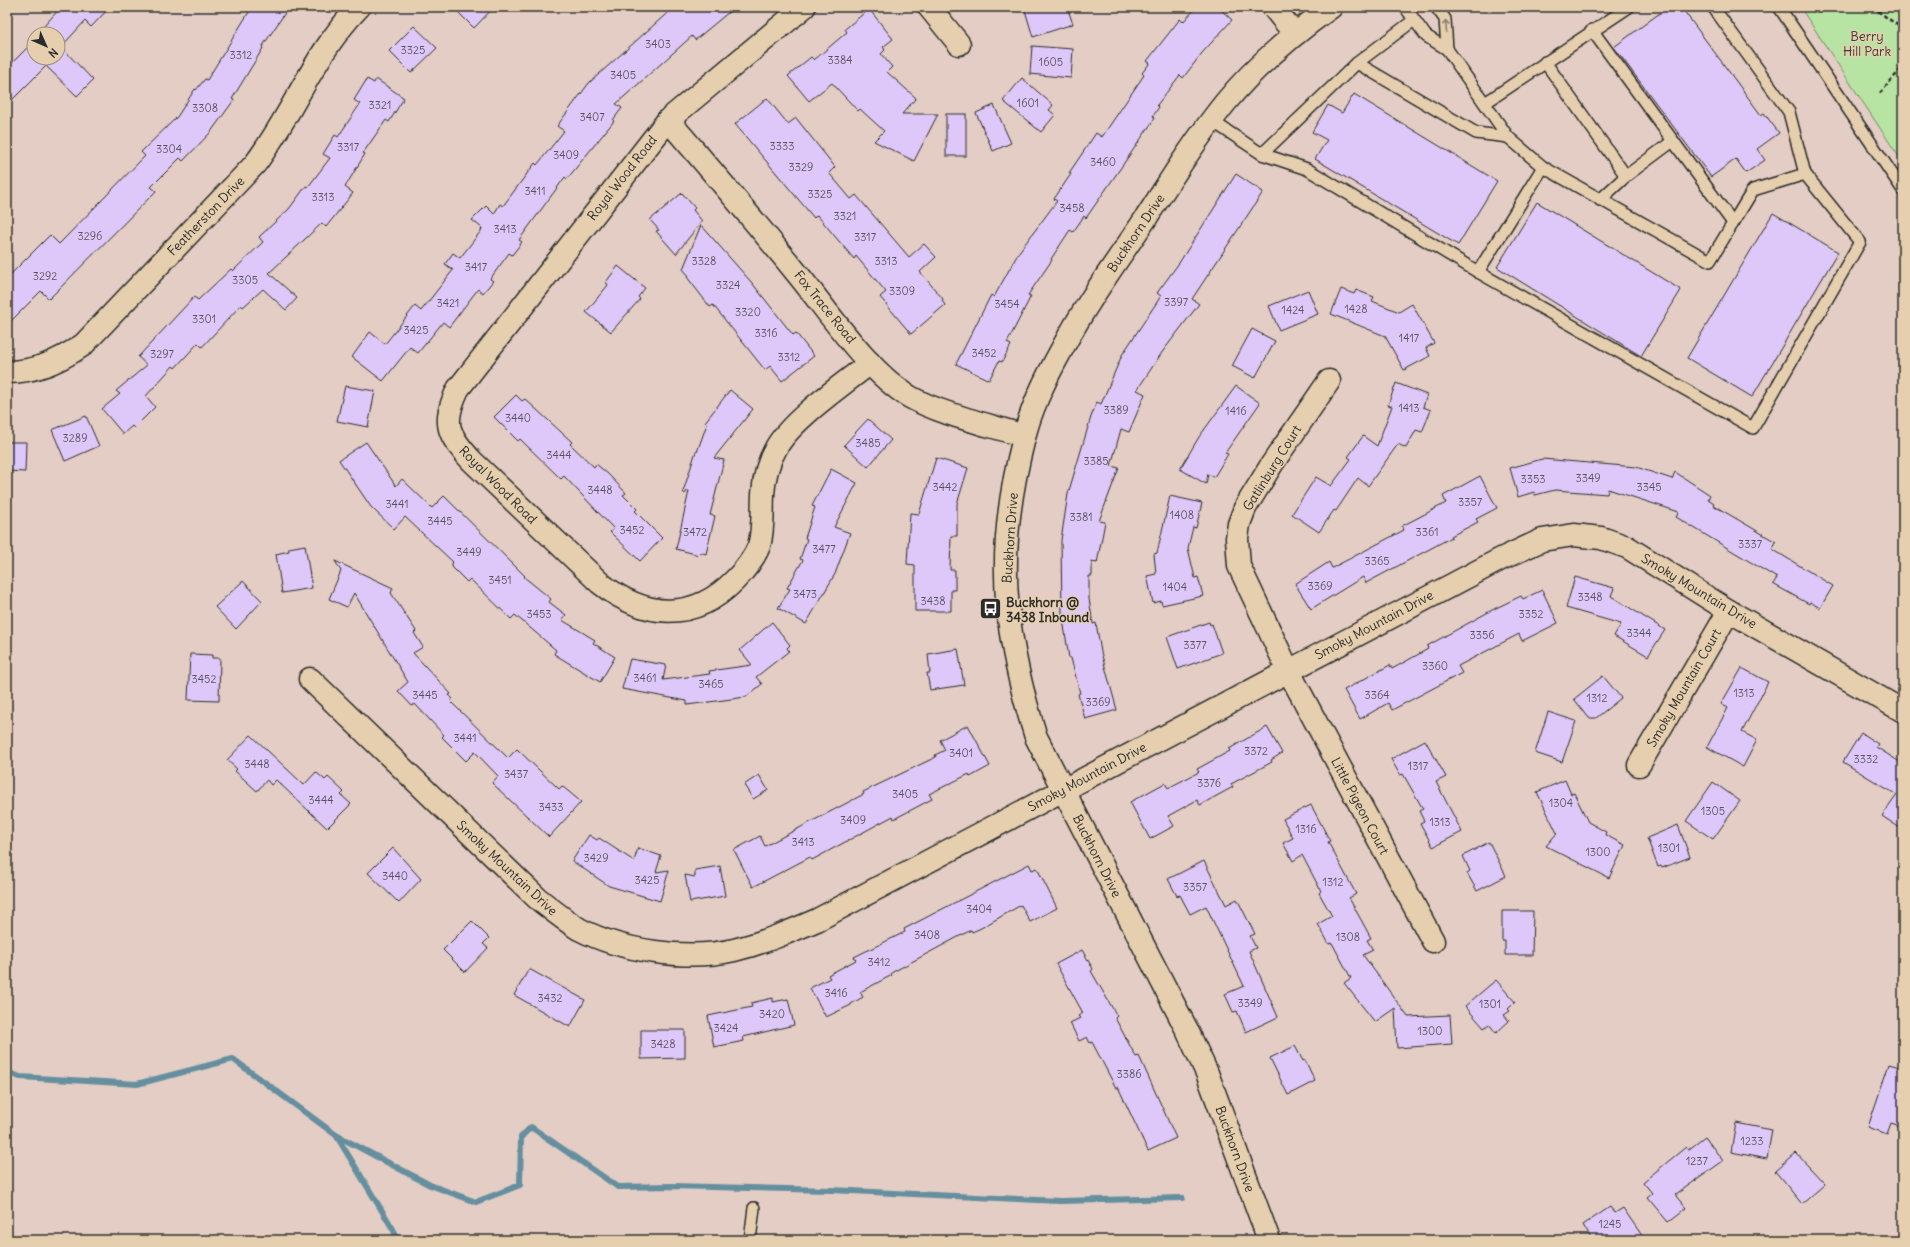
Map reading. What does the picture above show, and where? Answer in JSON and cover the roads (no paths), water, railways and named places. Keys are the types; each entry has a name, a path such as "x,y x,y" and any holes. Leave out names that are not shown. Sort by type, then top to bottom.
{"street":[{"name":"Featherston Drive","path":"7,372 24,372 44,366 66,356 82,345 255,164 272,141 322,53 341,25 359,7"},
{"name":"Royal Wood Road","path":"804,7 668,120 458,389 450,407 448,420 451,433 459,446 600,583 616,596 639,607 664,611 686,609 708,602 727,589 745,570 759,546 763,518 763,494 767,468 776,447 792,428 816,406 870,363"},
{"path":"929,7 959,44"},
{"path":"1273,7 1294,33"},
{"name":"Buckhorn Drive","path":"1269,1240 1207,1073 1186,1028 1062,790 1036,736 1023,698 1008,610 1008,537 1014,487 1024,436 1062,349 1090,302 1212,120 1225,103 1258,66 1294,33 1331,7"},
{"name":"Fox Trace Road","path":"668,120 766,234 870,363 894,386 910,397 931,407 1024,436"},
{"name":"Gatlinburg Court","path":"1288,670 1238,566 1237,538 1239,524 1245,508 1260,481 1329,382"},
{"name":"Smoky Mountain Drive","path":"310,679 537,898 561,918 581,930 610,941 640,949 668,954 699,955 732,951 768,941 817,920 1288,670 1501,559 1542,540 1574,535 1601,538 1627,548 1729,611 1903,711"},
{"name":"Smoky Mountain Court","path":"1639,765 1729,611"},
{"name":"Little Pigeon Court","path":"1288,670 1433,941"}],"lane":[{"path":"1405,7 1426,36 1448,48 1508,137 1543,167 1710,261 1753,190 1805,174"},
{"path":"1437,7 1445,19 1448,48"},
{"path":"1485,103 1592,30 1629,7"},
{"path":"1212,120 1262,154 1307,169 1478,272 1753,428 1860,242 1805,174 1789,112 1713,7"},
{"path":"1779,7 1903,190"},
{"path":"1262,154 1358,63 1414,20"},
{"path":"1592,30 1733,223"},
{"path":"1545,62 1626,176"},
{"path":"1358,63 1476,133 1508,137"},
{"path":"1600,200 1626,176 1673,141"},
{"path":"1478,272 1543,167"},
{"path":"750,1240 754,1208"}],"waterway":[{"path":"7,1072 20,1077 137,1084 233,1059 336,1135 393,1229 398,1240"},
{"path":"336,1135 430,1185 476,1202 520,1185 521,1137 531,1127 618,1187 672,1186 831,1190 1060,1201 1182,1198"}],"place":[{"name":"Buckhorn @ 3438 Inbound","path":"990,609"}],"park label":[{"name":"Berry Hill Park","path":"1867,44"}]}
